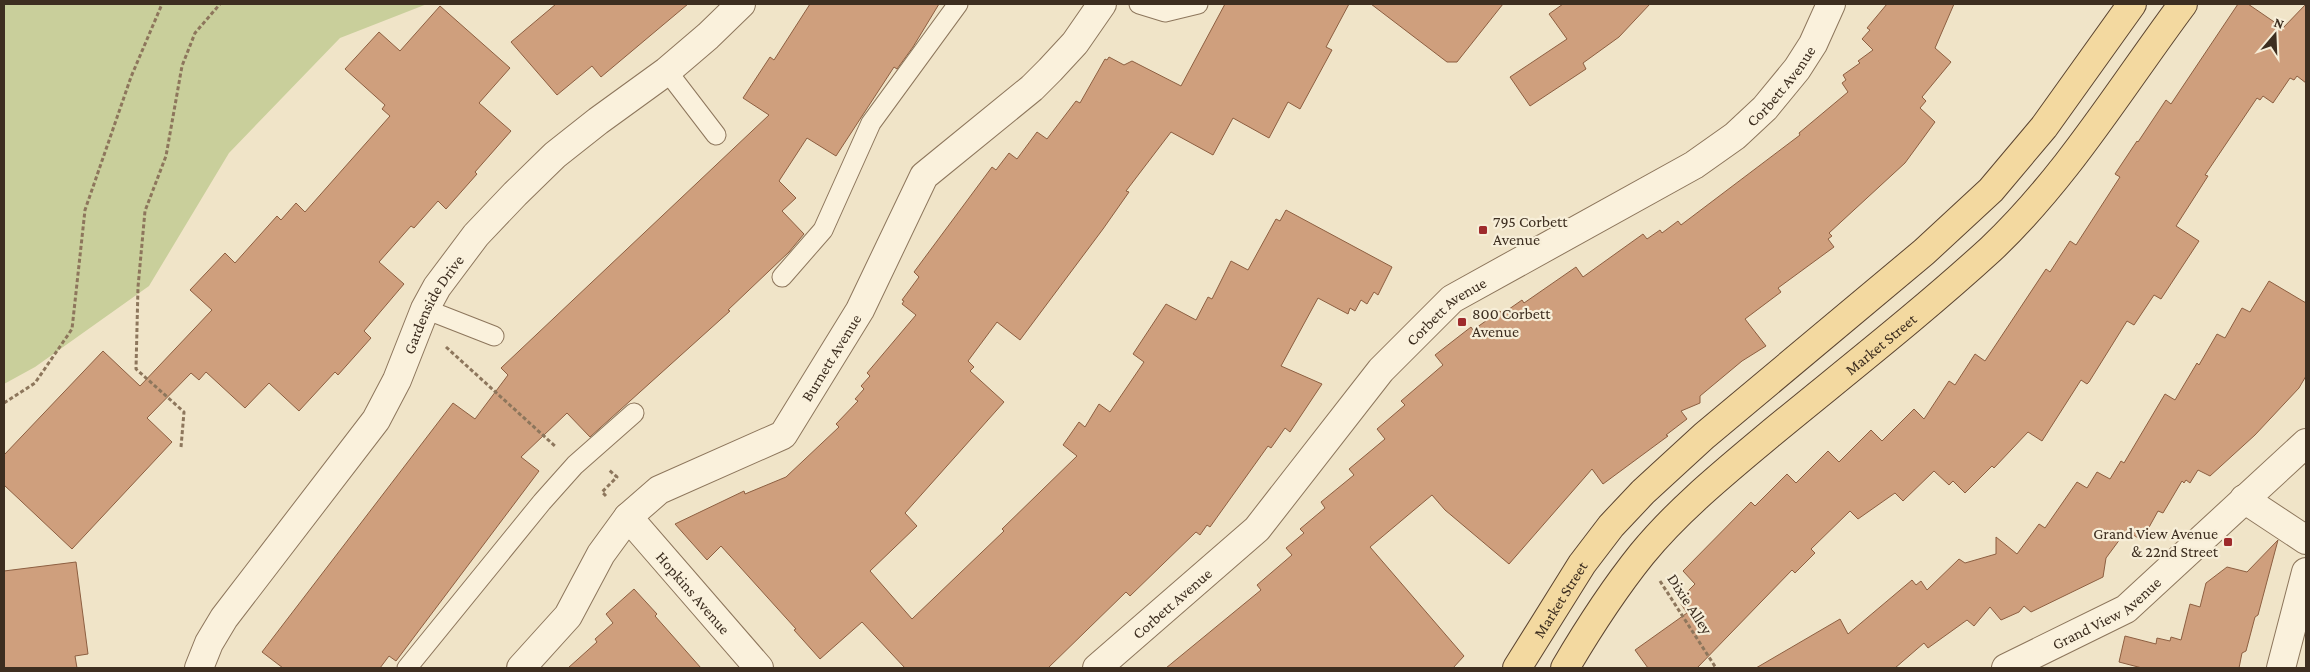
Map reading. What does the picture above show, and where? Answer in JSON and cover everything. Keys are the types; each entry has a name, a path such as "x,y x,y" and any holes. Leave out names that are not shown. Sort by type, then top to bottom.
{"main road":[{"name":"Market Street","path":"1518,668 1582,564 1611,526 1642,492 1704,436 1924,252 1991,190 2044,127 2132,4"},
{"name":"Market Street","path":"1565,668 1615,589 1642,553 1702,493 1952,283 2021,219 2077,152 2184,4"}],"street":[{"name":"Gardenside Drive","path":"199,668 209,643 224,618 376,420 397,380 422,316 437,287 476,235 515,194 577,137 667,70 708,36 741,4"},
{"name":"Burnett Avenue","path":"521,668 568,616 601,554 628,517 658,490 783,435 860,310 924,176 1032,88 1075,43 1102,4"},
{"name":"Corbett Avenue","path":"1097,668 1257,529 1381,370 1452,299 1694,165 1734,136 1765,108 1798,69 1813,44 1831,4"},
{"name":"Grand View Avenue","path":"2006,668 2126,609 2306,443"},
{"path":"2244,499 2306,540"},
{"name":"Hopkins Avenue","path":"628,517 759,668"},
{"path":"2281,668 2306,572"}],"lane":[{"path":"782,276 823,230 871,123 958,4"},
{"path":"1139,4 1165,12 1198,4"},
{"path":"667,70 716,135"},
{"path":"422,316 494,336"},
{"path":"407,668 542,502 576,466 634,414"}],"path":[{"path":"4,403 35,383 72,329 85,210 130,77 162,6 167,4"},
{"path":"181,447 184,412 136,369 138,287 145,211 166,156 182,66 195,33 220,4"},
{"path":"422,316 593,482 607,468 617,477 602,492 628,517"},
{"name":"Dixie Alley","path":"1642,553 1716,668"}],"green space":[{"path":"4,4 427,4 340,38 229,153 149,286 35,367 4,384"}],"building":[{"path":"556,4 688,4 601,77 592,66 557,95 511,42"},
{"path":"810,4 939,4 913,47 897,69 894,67 836,156 807,138 779,181 796,198 782,211 804,234 789,252 728,310 730,311 590,437 567,413 521,457 539,471 396,661 389,656 380,668 283,668 262,652 453,403 475,419 508,375 501,368 769,115 743,98 770,57 774,60"},
{"path":"1225,4 1349,4 1326,47 1332,50 1300,109 1288,102 1269,138 1233,118 1213,155 1171,132 1126,191 1129,192 1103,229 1020,340 997,322 968,361 974,367 970,371 1004,402 905,513 917,526 870,571 912,619 1004,531 1002,529 1077,456 1063,445 1079,422 1085,427 1099,404 1110,412 1144,362 1133,354 1166,304 1196,320 1208,297 1212,299 1231,261 1248,270 1276,219 1280,221 1286,210 1392,267 1378,295 1374,292 1367,304 1361,300 1355,311 1350,308 1348,314 1318,298 1281,366 1322,384 1290,432 1285,428 1271,448 1268,446 1210,527 1207,525 1200,535 1196,532 1130,596 1126,592 1048,668 905,668 862,622 820,659 794,630 796,629 721,546 707,560 675,524 744,491 745,494 786,477 839,427 836,424 858,401 855,399 864,389 861,386 870,376 867,373 916,315 902,304 904,301 902,300 919,277 914,272 992,167 996,170 1009,153 1017,159 1037,132 1047,139 1076,101 1080,103 1105,59 1107,60 1109,57 1124,65 1132,61 1181,86"},
{"path":"1371,4 1503,4 1457,62 1447,62"},
{"path":"1563,4 1650,4 1619,37 1583,63 1586,69 1530,106 1510,77 1567,39 1549,14"},
{"path":"1887,4 1954,4 1935,48 1951,62 1922,97 1926,101 1920,108 1935,122 1905,163 1829,233 1832,236 1828,239 1834,247 1778,288 1781,292 1745,319 1766,346 1742,361 1700,396 1700,403 1681,411 1687,419 1666,435 1668,436 1603,484 1592,469 1509,564 1445,510 1432,495 1370,547 1464,656 1453,668 1166,668 1261,590 1257,585 1292,555 1286,548 1304,533 1300,529 1325,508 1321,502 1354,475 1349,469 1385,439 1377,429 1405,405 1401,401 1443,365 1435,355 1471,327 1473,330 1500,311 1502,314 1522,300 1524,303 1576,267 1583,277 1643,234 1647,239 1660,230 1662,233 1678,221 1681,225 1800,135 1799,133 1848,92 1842,83 1846,80 1843,75 1860,63 1858,61 1873,50 1862,39 1870,30 1867,28"},
{"path":"2238,4 2248,4 2283,28 2306,4 2306,83 2297,76 2294,80 2290,78 2273,103 2263,96 2260,100 2257,98 2205,175 2208,176 2176,226 2199,241 2161,299 2154,295 2134,325 2127,321 2089,382 2087,384 2081,380 2042,441 2028,432 1994,468 1992,466 1965,493 1953,481 1949,485 1934,471 1903,501 1895,493 1858,519 1850,511 1811,549 1815,553 1795,573 1792,570 1697,668 1648,668 1635,650 1687,613 1681,604 1686,599 1683,596 1695,584 1683,571 1751,502 1755,506 1787,474 1796,483 1828,451 1839,462 1871,430 1882,441 1914,409 1924,419 1949,381 1955,385 1975,354 1985,361 2046,269 2050,272 2070,241 2076,245 2120,177 2115,174 2137,141 2166,100 2171,104"},
{"path":"440,6 510,68 479,103 511,131 446,209 438,201 414,228 411,226 379,262 404,284 364,331 371,338 338,375 335,372 299,411 269,383 245,408 206,372 199,380 191,373 147,418 172,442 72,549 4,485 4,455 103,351 140,386 212,310 190,290 225,253 235,263 277,216 281,220 296,203 305,212 390,116 382,109 385,105 345,69 379,32 400,51"},
{"path":"2269,281 2306,303 2306,376 2299,388 2255,435 2210,476 2198,470 2190,483 2186,480 2184,483 2182,481 2163,513 2158,511 2142,540 2126,531 2106,558 2103,577 2031,612 2024,606 2019,612 2001,620 1990,607 1974,626 1967,620 1928,648 1924,643 1895,668 1756,668 1840,619 1848,634 1912,580 1916,585 1921,581 1927,590 1959,559 1965,563 1996,554 1996,537 2017,554 2039,524 2045,528 2077,482 2087,488 2097,472 2110,479 2121,461 2124,463 2165,394 2175,400 2217,334 2225,338 2242,308 2250,312"},
{"path":"2278,540 2258,615 2255,617 2246,651 2242,653 2239,668 2142,668 2119,662 2125,636 2156,644 2157,638 2170,641 2171,637 2181,640 2190,604 2200,607 2206,583 2227,567 2247,572"},
{"path":"76,562 88,654 75,656 77,668 4,668 4,571"},
{"path":"634,589 701,668 568,668 597,642 595,639 613,623 606,614"}],"place":[{"name":"795 Corbett Avenue","path":"1483,230"},
{"name":"800 Corbett Avenue","path":"1462,322"},
{"name":"Grand View Avenue & 22nd Street","path":"2228,542"}]}
